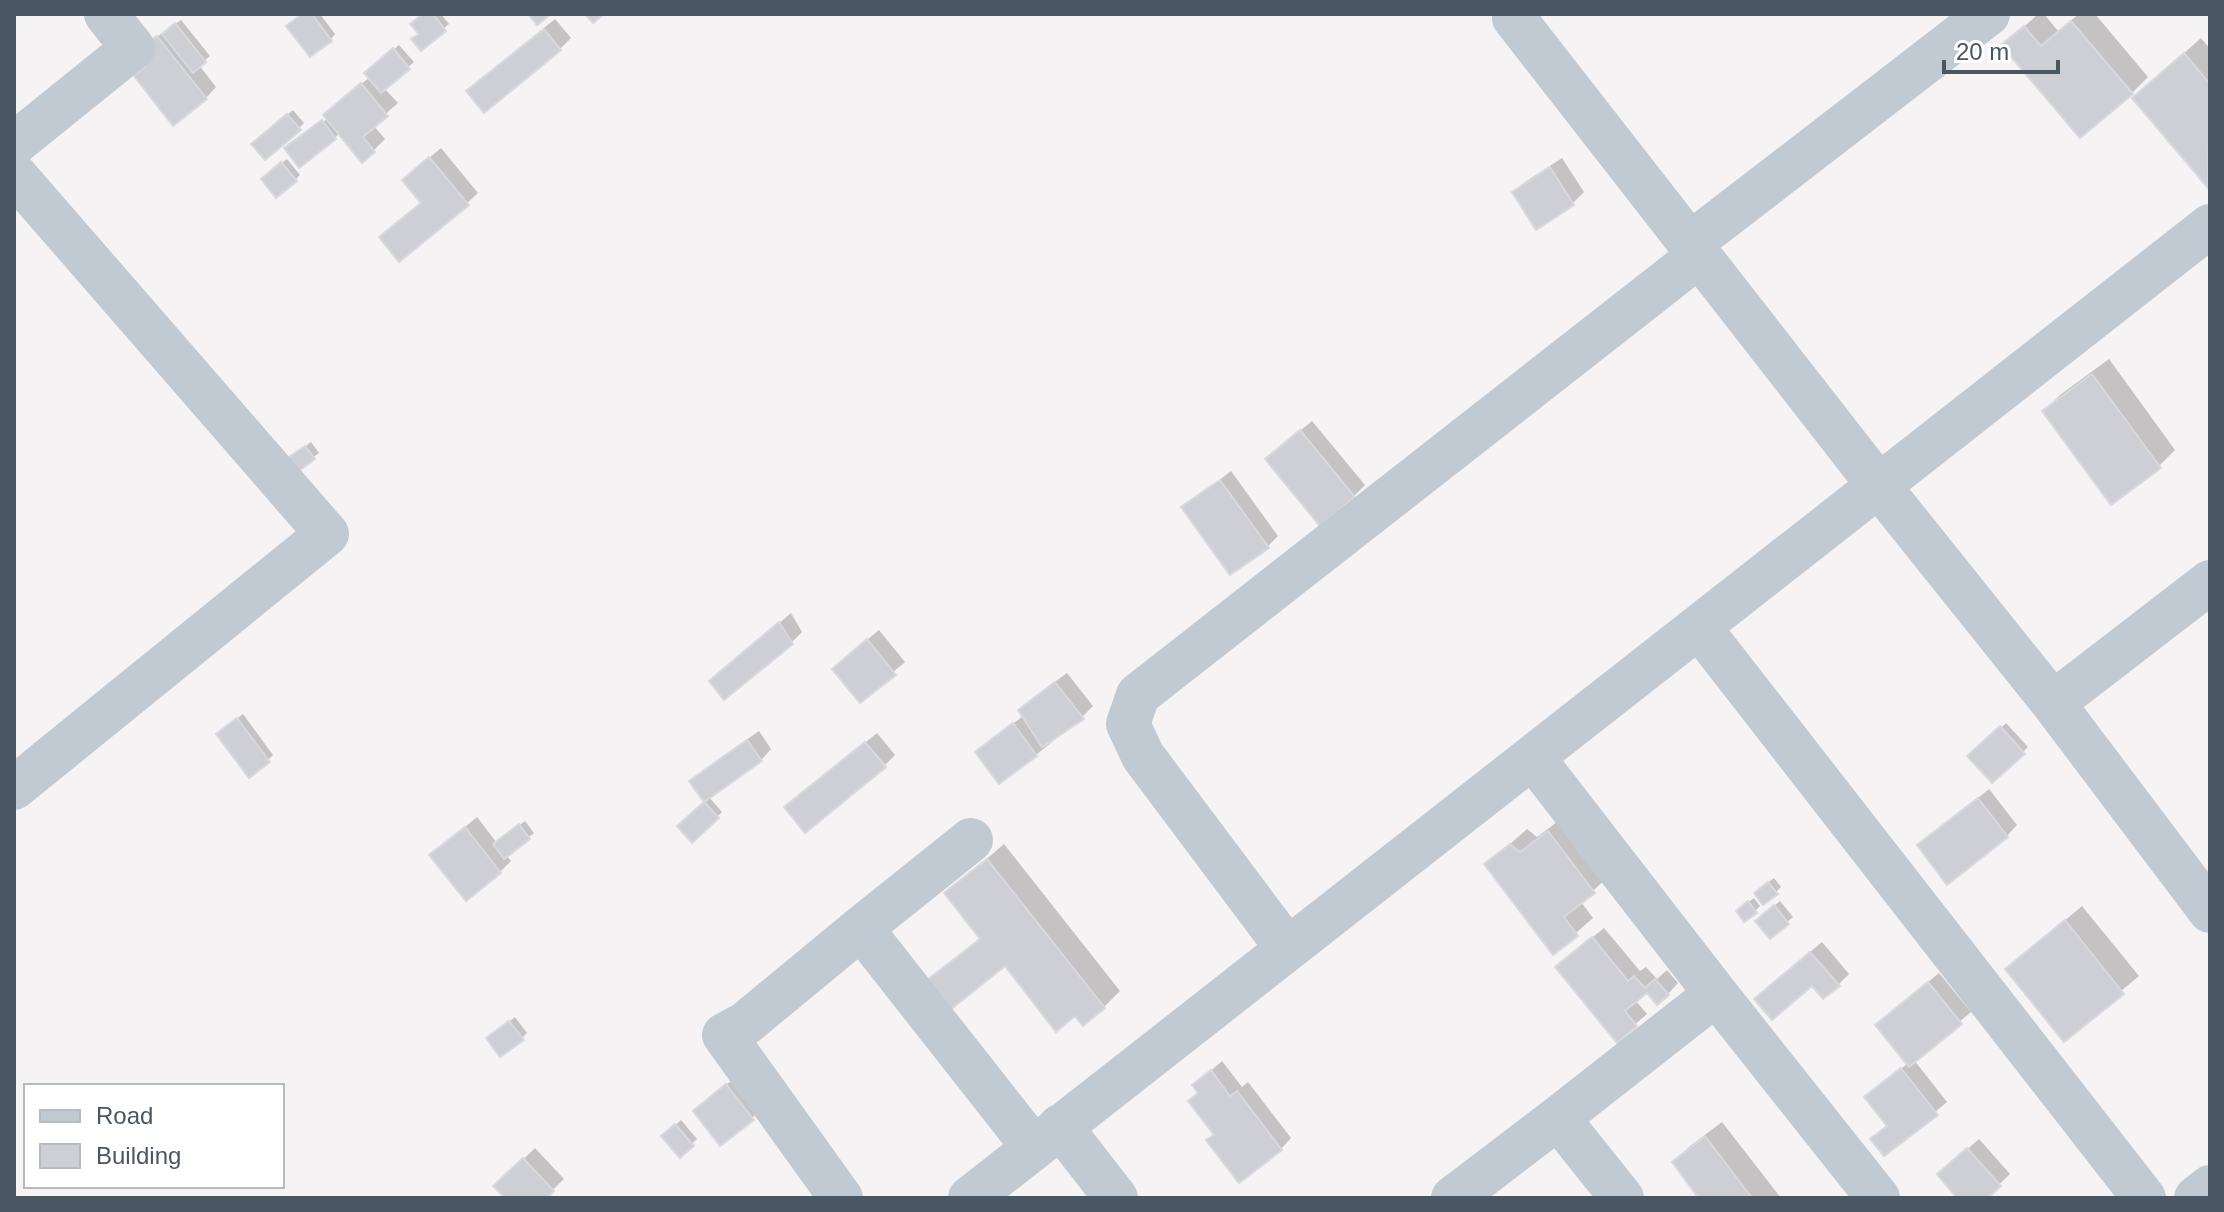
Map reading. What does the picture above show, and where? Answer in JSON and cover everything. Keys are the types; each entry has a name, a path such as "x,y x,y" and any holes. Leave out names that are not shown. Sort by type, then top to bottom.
{"street":[{"path":"14,144 133,48 106,14"},
{"path":"1287,948 1143,756 1128,724 1138,695 1988,14"},
{"path":"1514,15 2209,907"},
{"path":"14,174 327,534 14,788"},
{"path":"970,1198 1287,948 1534,759 2210,226"},
{"path":"2053,703 2210,582"},
{"path":"1699,627 2144,1198"},
{"path":"1534,759 1878,1198"},
{"path":"841,1198 724,1035 746,1023 971,840"},
{"path":"861,928 1047,1137 1116,1198"},
{"path":"1453,1198 1716,994"},
{"path":"1558,1118 1622,1198"},
{"path":"2196,1198 2210,1187"}],"building":[{"path":"302,14 312,14 332,41 310,57 286,26"},
{"path":"423,14 433,14 446,31 421,51 411,39 419,34 410,24"},
{"path":"528,14 551,14 537,25"},
{"path":"585,14 604,14 593,23"},
{"path":"2071,21 2133,94 2080,138 2001,45 2024,26 2041,46"},
{"path":"175,23 206,62 193,73 162,34"},
{"path":"544,29 561,50 484,113 466,91"},
{"path":"157,36 207,99 173,126 134,76 145,67 134,53"},
{"path":"393,48 410,69 381,93 364,73"},
{"path":"2184,53 2210,84 2208,188 2132,98"},
{"path":"361,83 388,116 363,137 375,152 362,163 323,115"},
{"path":"287,114 301,130 265,160 251,144"},
{"path":"322,120 336,139 299,168 284,148"},
{"path":"429,157 469,205 399,262 379,237 421,203 402,180"},
{"path":"281,162 297,181 276,198 261,179"},
{"path":"1550,167 1574,205 1536,230 1512,192"},
{"path":"2092,374 2161,468 2111,505 2042,411"},
{"path":"1300,430 1355,497 1320,526 1265,459"},
{"path":"305,446 315,459 296,473 286,459"},
{"path":"1220,480 1269,548 1230,575 1181,507"},
{"path":"779,622 793,644 724,700 709,681"},
{"path":"867,639 896,675 860,703 832,669"},
{"path":"1055,682 1084,719 1042,747 1018,710"},
{"path":"237,718 270,762 249,778 216,734"},
{"path":"1013,723 1037,756 999,784 975,752"},
{"path":"2000,726 2025,754 1992,783 1967,756"},
{"path":"747,740 762,761 704,802 689,781"},
{"path":"865,742 886,767 805,833 784,807"},
{"path":"1978,798 2008,837 1947,885 1917,845"},
{"path":"704,802 719,818 692,843 677,826"},
{"path":"519,824 530,839 504,859 493,844"},
{"path":"465,827 501,873 466,901 429,855"},
{"path":"1548,831 1595,893 1564,917 1578,936 1553,955 1484,864 1510,844 1520,852"},
{"path":"987,859 1105,1008 1083,1026 1075,1016 1056,1032 1005,966 950,1010 927,980 980,939 944,893"},
{"path":"1768,882 1778,894 1763,905 1754,893"},
{"path":"1748,901 1757,913 1744,922 1736,911"},
{"path":"1774,905 1789,924 1770,939 1755,921"},
{"path":"2065,920 2124,994 2064,1042 2005,969"},
{"path":"1592,937 1628,981 1634,976 1645,988 1655,979 1669,995 1657,1005 1647,993 1625,1011 1637,1026 1617,1043 1555,967"},
{"path":"1810,952 1840,986 1823,999 1812,986 1772,1020 1754,999"},
{"path":"1928,982 1962,1024 1909,1067 1875,1025"},
{"path":"509,1021 524,1040 500,1057 486,1038"},
{"path":"1901,1068 1938,1115 1884,1156 1870,1139 1887,1126 1864,1097"},
{"path":"1211,1070 1230,1096 1237,1091 1282,1150 1239,1183 1206,1140 1214,1135 1188,1101 1198,1093 1192,1085"},
{"path":"726,1084 754,1120 720,1146 693,1111"},
{"path":"675,1124 694,1146 680,1158 661,1136"},
{"path":"1705,1136 1752,1198 1694,1198 1697,1196 1672,1162"},
{"path":"1967,1148 2001,1186 1988,1198 1957,1198 1937,1174"},
{"path":"523,1158 554,1191 547,1198 505,1198 493,1186"}]}
